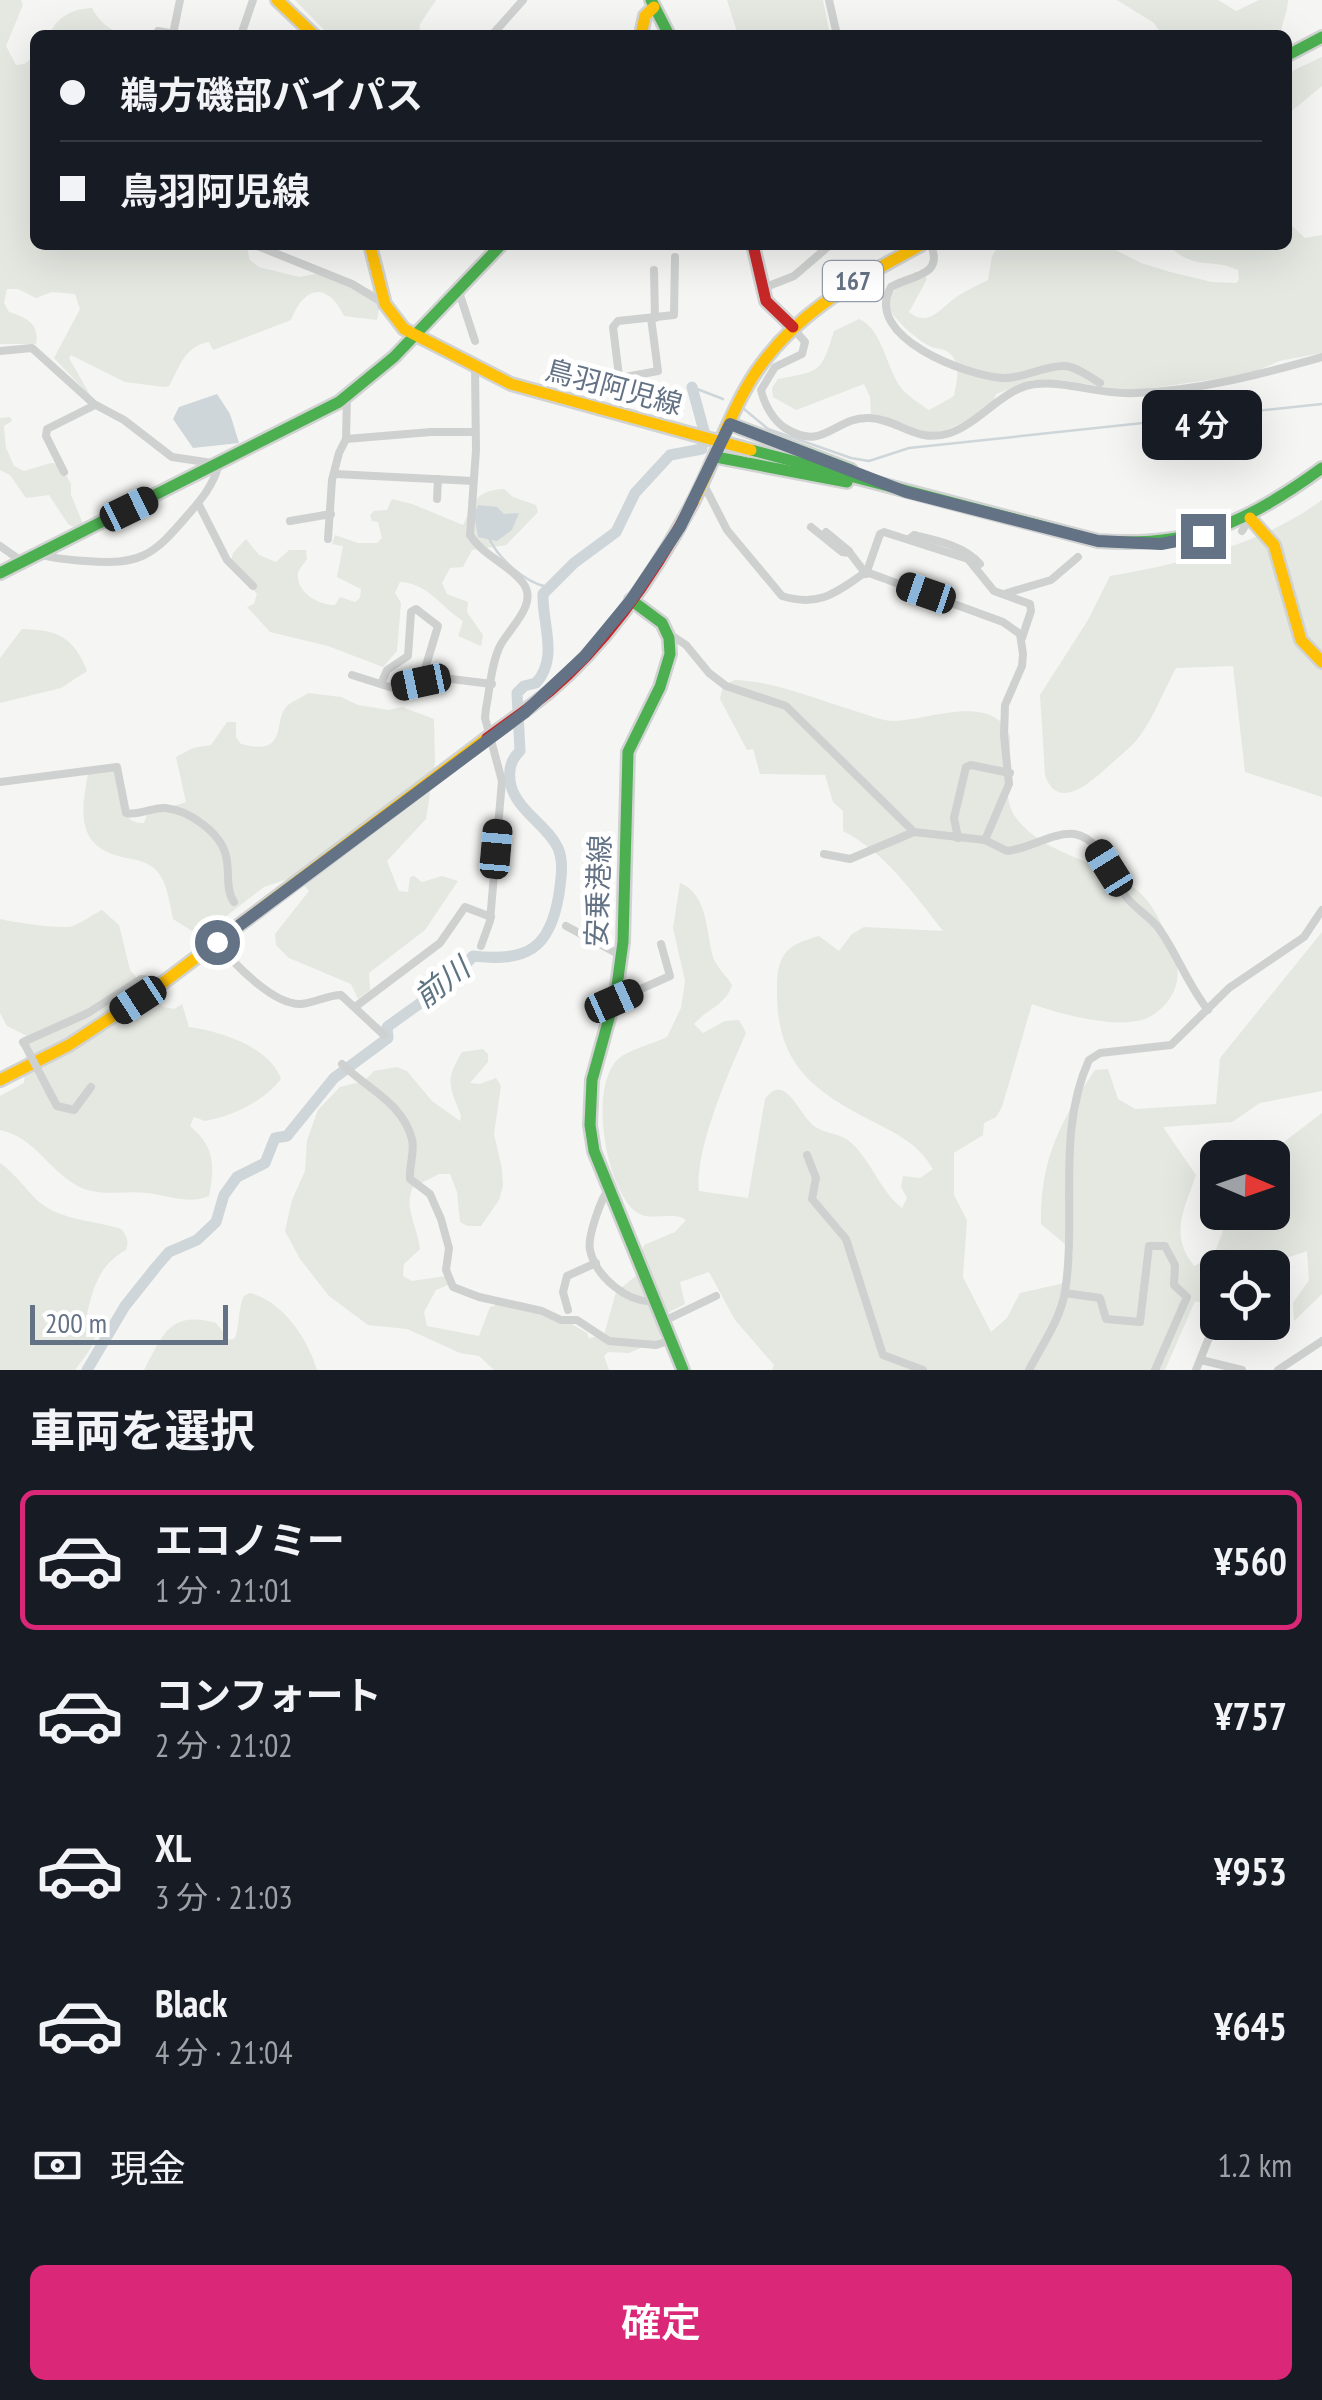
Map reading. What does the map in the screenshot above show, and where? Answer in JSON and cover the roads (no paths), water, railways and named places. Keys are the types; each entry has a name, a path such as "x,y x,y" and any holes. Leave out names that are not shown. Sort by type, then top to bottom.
{"main road":[{"path":"278,0 309,30"},
{"path":"642,30 652,3"},
{"path":"652,3 666,30"},
{"path":"1292,53 1322,37"},
{"path":"371,250 384,304"},
{"path":"0,573 303,423 347,396 394,357 496,250"},
{"name":"167","path":"753,250 761,288 770,307 792,328 842,288 912,250"},
{"name":"鳥羽阿児線","path":"384,304 395,322 511,384 906,492 1118,544 1161,544 1203,536 1250,518 1322,468"},
{"path":"0,1080 69,1045 156,988 524,713 584,657 631,600 680,527 716,457 745,387 792,328"},
{"path":"730,424 906,492"},
{"path":"716,457 906,492"},
{"path":"1250,518 1274,545 1301,640 1322,662"},
{"path":"631,600 657,618 668,633"},
{"name":"安乗港線","path":"668,633 672,650 669,666 636,727 628,752 622,956 588,1098 590,1132 608,1189 684,1370"}],"street":[{"path":"178,30 180,0"},
{"path":"244,30 254,0"},
{"path":"496,30 523,0"},
{"path":"829,0 836,30"},
{"path":"267,250 352,284 384,304"},
{"path":"761,288 794,276 824,250"},
{"path":"933,250 936,258 933,267 891,287 885,299 908,344 944,361 992,376 1012,378 1066,366 1100,383"},
{"path":"610,412 622,392 615,323 670,317 675,312 675,258"},
{"path":"620,378 658,371 654,270"},
{"path":"458,289 474,341"},
{"path":"792,328 802,336 805,348 797,358 775,366 762,385 762,395 778,423 800,437 816,438 858,418 880,419 920,436 950,433 1033,384 1060,384 1108,393 1152,392 1254,376 1322,357"},
{"path":"0,351 32,348 96,405 124,420 172,456 220,464 214,483 166,541 133,562 39,554"},
{"path":"475,368 470,535 522,581 528,593 525,608 500,646 485,718 502,781 491,917 481,946"},
{"path":"328,538 334,474 346,439 347,396"},
{"path":"64,472 46,431 96,405"},
{"path":"346,439 476,432"},
{"path":"334,474 473,481"},
{"path":"438,479 438,500"},
{"path":"703,484 727,530 782,596 813,600 829,597 866,574 880,534 888,532 968,558 994,591 1030,604 1022,639 1022,666 1005,705 1010,784 985,840"},
{"path":"198,503 227,560 253,586"},
{"path":"290,521 331,514"},
{"path":"1242,531 1250,518"},
{"path":"810,526 842,552 850,553"},
{"path":"826,532 866,574 1003,622 1022,639"},
{"path":"0,546 23,562"},
{"path":"1002,594 1051,580 1078,557"},
{"path":"381,684 387,670 408,656 412,612 416,609 438,626 421,682"},
{"path":"668,633 686,645 709,673 726,686 786,706 914,832"},
{"path":"352,675 394,688 443,678 492,684"},
{"path":"958,838 954,818 966,767 970,764 1010,773"},
{"path":"0,782 65,771 119,768 123,809 129,814 166,808 185,815 219,838 227,858 229,896 234,902"},
{"path":"824,854 850,858 914,832 985,840 1006,851 1067,834 1079,836 1097,849 1128,898 1160,930 1208,1010"},
{"path":"355,1007 440,942 466,907 491,917"},
{"path":"1029,1370 1054,1323 1064,1293 1071,1122 1089,1060 1100,1053 1171,1045 1244,977 1304,937 1322,910"},
{"path":"566,926 622,956"},
{"path":"217,942 232,961 287,1001 300,1004 337,994 384,1035"},
{"path":"614,1001 670,976 661,944"},
{"path":"91,1087 74,1110 57,1106 24,1042 88,1013 141,979 150,980 156,988"},
{"path":"345,1067 384,1095 406,1126 412,1141 410,1179 430,1194 441,1219 448,1248 446,1270 453,1287 480,1298 542,1311 561,1320 576,1320 609,1340 656,1345 671,1340"},
{"path":"807,1155 816,1178 812,1199 846,1238 883,1354 923,1370"},
{"path":"608,1189 602,1197 589,1246 596,1263 622,1293 638,1301 655,1301"},
{"path":"1064,1293 1100,1298 1106,1319 1140,1322 1149,1246 1166,1246 1175,1266 1174,1286 1187,1297 1155,1370"},
{"path":"568,1310 562,1292 566,1276 596,1263"},
{"path":"664,1322 716,1296"},
{"path":"1196,1370 1205,1340"},
{"path":"1278,1370 1322,1340"},
{"path":"1200,1360 1242,1370"}],"waterway":[{"path":"692,387 723,399"},
{"name":"前川","path":"87,1370 125,1306 169,1252 197,1240 216,1222 224,1195 237,1177 265,1163 275,1138 287,1136 334,1078 388,1038 387,1027 451,981 473,956 521,954 542,940 559,894 560,853 520,803 510,776 520,751 517,693 536,683 547,663 543,594 574,563 616,532 635,493 670,455 702,449 704,431 692,387"},
{"path":"744,409 768,429 869,461 909,448 1322,404"},
{"path":"489,538 513,568 547,587"}]}
